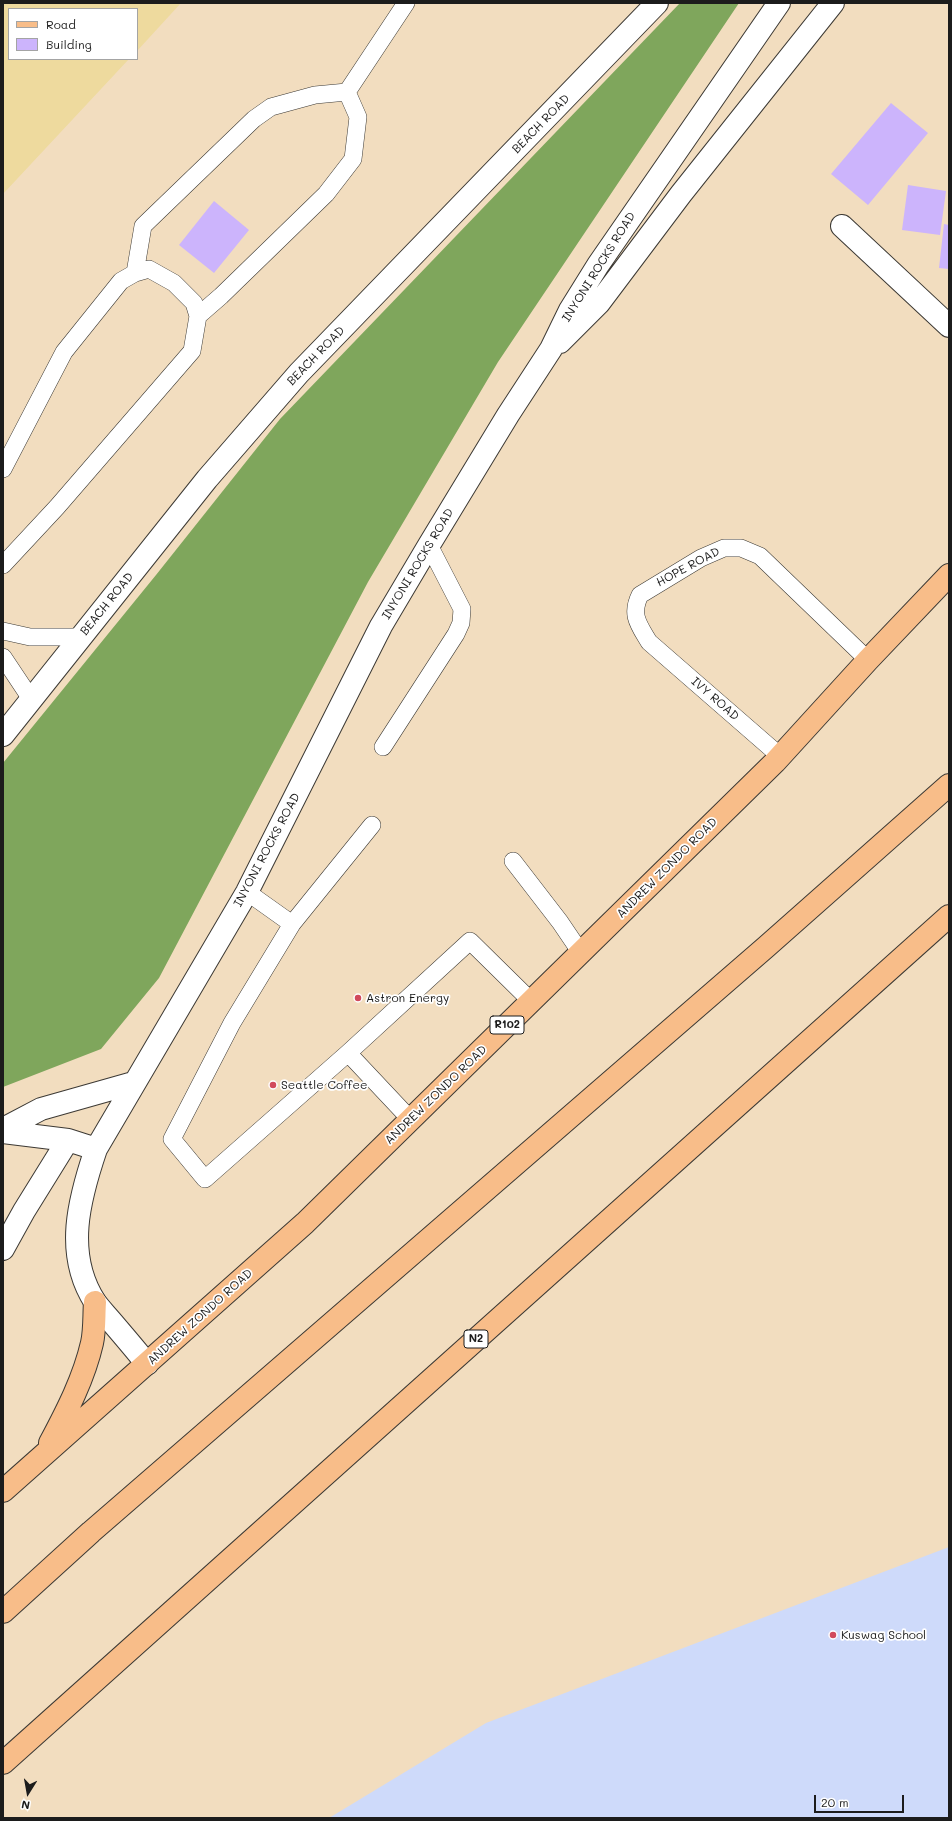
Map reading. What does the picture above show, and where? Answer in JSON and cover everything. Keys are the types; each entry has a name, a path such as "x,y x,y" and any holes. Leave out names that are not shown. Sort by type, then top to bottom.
{"main road":[{"name":"ANDREW ZONDO ROAD","path":"3,1491 305,1223 780,756 949,575"},
{"path":"3,1612 91,1532 766,947 949,785"},
{"name":"N2","path":"3,1763 949,916"},
{"path":"44,1455 63,1418 87,1361 92,1341 95,1302"}],"street":[{"name":"BEACH ROAD","path":"3,735 207,479 298,373 657,3"},
{"name":"INYONI ROCKS ROAD","path":"147,1364 95,1302 84,1278 78,1255 76,1234 78,1213 85,1183 96,1149 133,1083 247,892 381,626 429,545 508,415 551,349 570,310 598,265 779,3"},
{"path":"551,349 578,325 599,303 681,194 833,3"},
{"path":"842,226 949,326"},
{"path":"3,1131 41,1109 133,1083"},
{"path":"3,1131 68,1140 96,1149"},
{"path":"3,1249 24,1211 68,1140"}],"lane":[{"path":"347,92 406,3"},
{"path":"135,273 143,226 254,119 271,107 315,95 347,92"},
{"path":"198,316 221,296 326,194 353,159 358,117 347,92"},
{"path":"3,469 64,352 121,280 135,273 149,269 174,283 194,303 198,316 192,351 57,507 3,565"},
{"path":"383,747 456,634 461,623 462,609 429,545"},
{"name":"HOPE ROAD","path":"649,642 635,614 636,604 640,595 701,558 724,548 741,548 760,556 868,660"},
{"path":"3,631 30,637 80,637"},
{"name":"IVY ROAD","path":"649,642 780,756"},
{"path":"3,657 31,699"},
{"path":"372,826 292,924 232,1023 172,1139 205,1179 348,1053 470,941 531,1002"},
{"path":"513,861 560,922 581,953"},
{"path":"247,892 292,924"},
{"path":"348,1053 411,1120"}],"shaded area":[{"name":"Kuswag School","path":"949,1547 949,1818 329,1818 486,1723"}],"green space":[{"path":"680,3 739,3 498,362 368,582 159,978 101,1049 3,1087 3,763 156,575 280,419"}],"sand":[{"path":"3,3 181,3 138,50 138,8 8,8 8,60 128,60 3,194"}],"building":[{"path":"891,103 928,133 868,205 831,174"},
{"path":"908,185 946,191 940,235 902,230"},
{"path":"214,201 249,230 214,273 179,245"},
{"path":"944,224 949,225 949,269 939,268"}],"place":[{"name":"Astron Energy","path":"358,998"},
{"name":"Seattle Coffee","path":"273,1085"},
{"name":"Kuswag School","path":"833,1635"}]}
